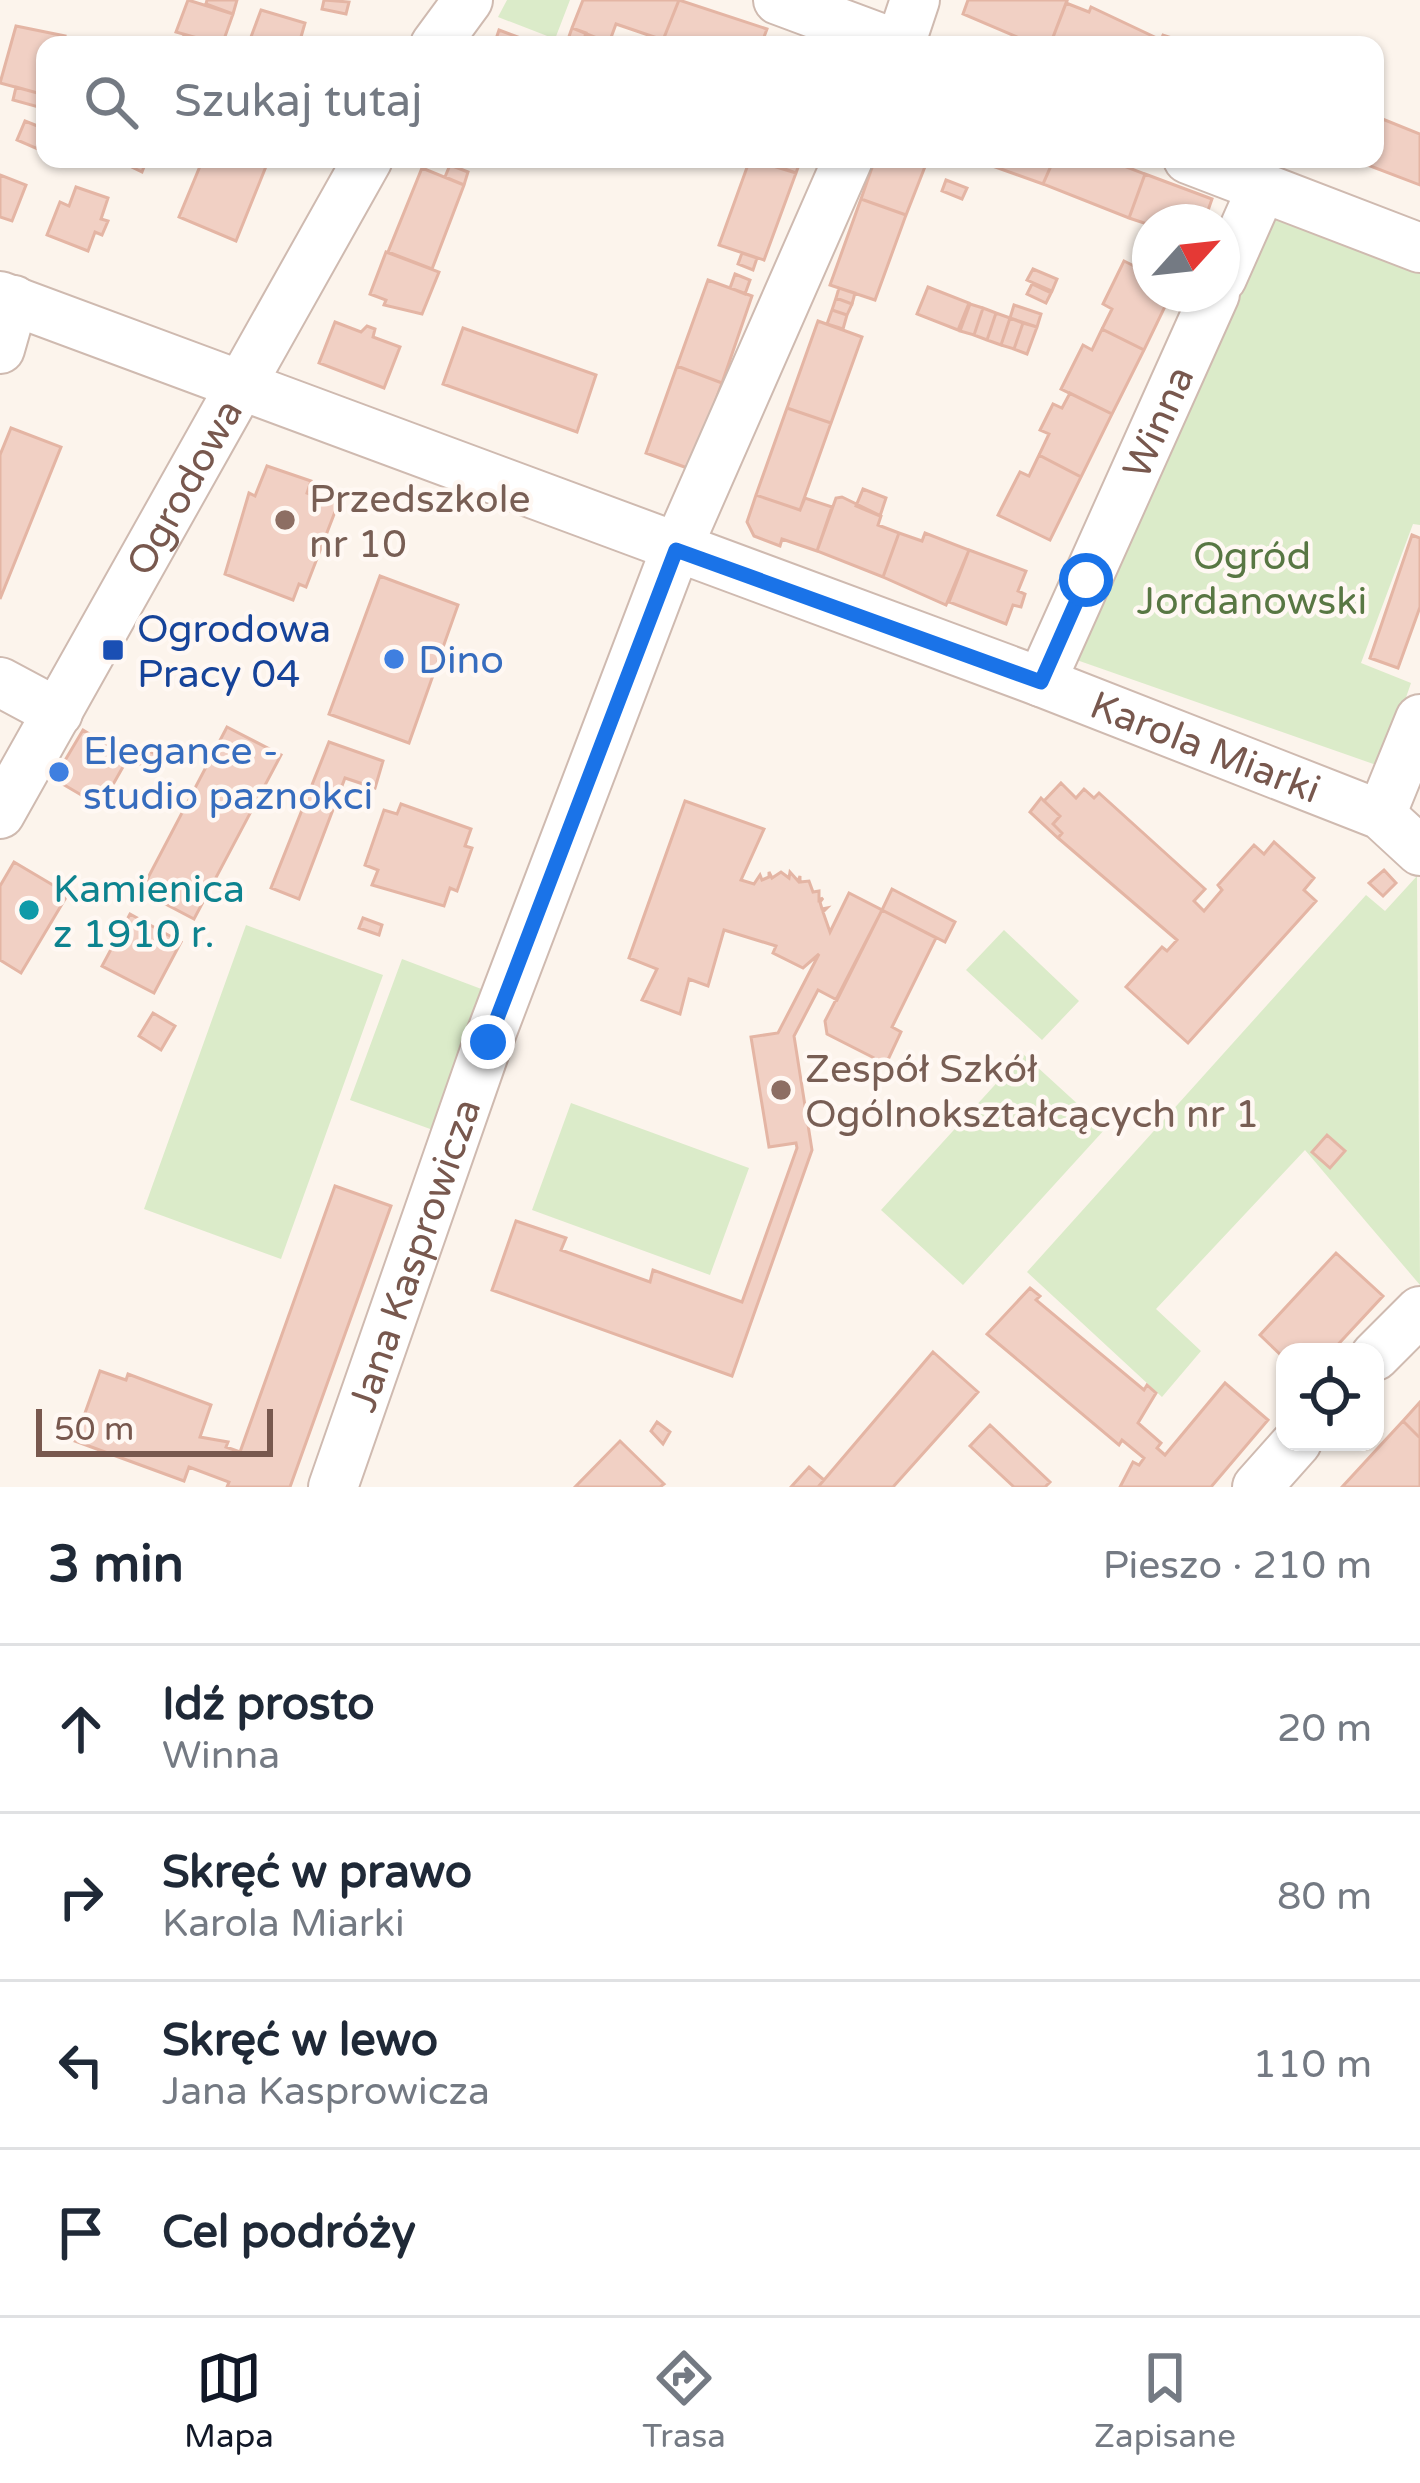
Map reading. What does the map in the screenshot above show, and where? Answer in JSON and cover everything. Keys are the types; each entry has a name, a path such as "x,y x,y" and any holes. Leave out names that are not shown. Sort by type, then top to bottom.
{"street":[{"path":"424,0 431,36"},
{"path":"440,36 468,0"},
{"path":"778,0 876,36"},
{"path":"903,36 915,0"},
{"name":"Ogrodowa","path":"0,814 363,168"},
{"name":"Jana Kasprowicza","path":"333,1487 503,1002 676,550 844,168"},
{"path":"1212,168 1420,248"},
{"path":"1240,238 1262,188"},
{"path":"0,349 7,298"},
{"name":"Karola Miarki","path":"7,298 1041,682 1381,815 1420,851"},
{"name":"Winna","path":"1041,682 1207,312"},
{"path":"0,682 58,713"},
{"path":"1381,815 1420,719"},
{"path":"1384,1347 1420,1312"},
{"path":"1257,1487 1289,1451"}],"green space":[{"path":"507,0 570,0 556,36 498,17"},
{"name":"Ogród Jordanowski","path":"1275,210 1420,268 1420,525 1413,524 1361,663 1411,683 1382,767 1071,658 1229,312 1240,312 1240,287"},
{"path":"1417,876 1420,1285 1305,1150 1156,1309 1201,1351 1162,1397 1027,1272 1366,895 1385,911"},
{"path":"246,925 383,975 281,1259 144,1209"},
{"path":"1004,930 1079,1001 1042,1040 966,970"},
{"path":"402,959 484,990 433,1130 350,1100"},
{"path":"1023,1054 1105,1129 963,1285 881,1210"},
{"path":"571,1103 749,1168 710,1275 532,1210"}],"building":[{"path":"188,0 233,14 225,36 176,32"},
{"path":"207,0 237,0 233,14 206,4"},
{"path":"324,0 349,2 346,14 322,9"},
{"path":"583,0 679,0 665,36 616,24 612,36 592,36 572,28"},
{"path":"679,0 767,29 764,36 665,36"},
{"path":"968,0 1067,1 1053,36 1015,36 963,14"},
{"path":"1066,3 1089,12 1091,7 1153,36 1053,36"},
{"path":"261,10 305,23 301,36 251,36"},
{"path":"16,26 65,36 36,36 36,93 0,83"},
{"path":"16,87 36,93 36,106 13,100"},
{"path":"1384,120 1420,134 1420,185 1376,168 1384,168"},
{"path":"25,121 36,125 36,148 17,140"},
{"path":"199,168 265,168 236,241 179,217"},
{"path":"422,168 464,185 432,269 388,252"},
{"path":"449,168 468,172 464,185 445,177"},
{"path":"747,168 796,173 764,260 719,245"},
{"path":"872,168 924,168 906,215 861,199"},
{"path":"998,168 1050,168 1043,184"},
{"path":"1050,168 1129,168 1145,174 1129,218 1043,184"},
{"path":"1145,174 1212,199 1210,204 1134,204"},
{"path":"0,175 26,185 12,221 0,217"},
{"path":"946,180 967,188 962,199 942,191"},
{"path":"76,187 108,198 101,219 108,221 102,235 95,232 88,251 47,235 60,202 69,206"},
{"path":"861,199 906,215 875,300 830,285"},
{"path":"386,252 439,272 422,314 384,305 386,300 370,294"},
{"path":"742,253 757,258 753,270 738,264"},
{"path":"1124,261 1132,265 1132,312 1162,312 1144,350 1102,329 1112,309 1103,304"},
{"path":"1033,269 1057,279 1052,291 1027,280"},
{"path":"735,274 750,280 745,294 730,288"},
{"path":"708,280 752,296 722,383 677,366"},
{"path":"1032,284 1051,293 1046,303 1027,294"},
{"path":"928,287 969,303 958,330 917,314"},
{"path":"839,288 855,293 852,304 836,298"},
{"path":"836,298 852,304 847,315 832,310"},
{"path":"970,304 983,308 974,335 960,331"},
{"path":"1014,305 1041,314 1037,327 1010,318"},
{"path":"983,308 996,313 987,340 974,335"},
{"path":"832,310 847,315 843,329 827,324"},
{"path":"996,313 1010,318 1001,345 987,340"},
{"path":"1010,318 1023,323 1014,349 1001,345"},
{"path":"818,321 862,337 831,423 787,408"},
{"path":"335,322 361,332 367,326 375,329 373,337 400,347 384,388 319,363"},
{"path":"1023,323 1037,327 1027,354 1014,349"},
{"path":"463,328 596,375 577,432 443,384"},
{"path":"1102,329 1144,350 1112,414 1061,389 1083,345 1092,350"},
{"path":"677,366 722,383 690,469 646,453"},
{"path":"1070,393 1112,414 1081,477 1039,455 1049,434 1040,430 1053,404 1062,408"},
{"path":"787,408 831,423 800,510 756,495"},
{"path":"11,428 61,447 0,599 0,455"},
{"path":"1039,455 1081,477 1050,540 998,515 1020,472 1029,476"},
{"name":"Przedszkole nr 10","path":"267,466 311,481 307,493 338,504 306,587 299,584 293,600 225,574 249,493 255,496"},
{"path":"863,489 886,498 880,516 856,506"},
{"path":"756,495 800,510 805,498 832,507 817,551 782,539 780,546 754,536 747,522"},
{"path":"836,498 881,516 878,525 899,533 883,577 817,551"},
{"path":"899,533 922,541 925,533 969,550 946,605 883,577"},
{"path":"1412,535 1420,538 1420,607 1398,668 1370,658"},
{"path":"969,550 1026,571 1018,591 1025,594 1021,607 1013,605 1006,624 949,602"},
{"name":"Dino","path":"380,576 458,605 409,743 329,714"},
{"path":"227,727 281,755 194,919 141,891"},
{"path":"83,730 128,758 111,788 105,785 95,803 54,779"},
{"path":"329,742 383,761 375,788 345,778 299,899 271,888"},
{"path":"142,747 162,758 157,773 134,761"},
{"path":"1061,783 1076,798 1084,789 1094,798 1099,793 1205,889 1194,901 1204,911 1222,890 1218,885 1254,845 1264,854 1274,842 1314,878 1304,890 1316,901 1188,1043 1126,987 1162,947 1167,951 1177,940 1058,838 1062,833 1053,824 1060,816 1044,801"},
{"path":"1041,798 1060,816 1053,824 1062,833 1058,838 1030,812"},
{"name":"Zespół Szkół Ogólnokształcących nr 1","path":"685,801 764,829 741,880 754,884 760,875 762,880 769,877 769,872 772,878 781,872 789,878 790,872 798,881 800,876 800,882 809,881 813,892 819,891 819,900 823,898 820,902 822,909 827,908 823,912 830,932 849,893 882,910 837,1000 818,990 794,1036 812,1150 732,1376 492,1290 516,1221 566,1238 561,1250 650,1282 653,1270 742,1302 797,1148 796,1143 769,1147 751,1037 778,1033 819,954 803,968 773,953 776,946 724,930 708,986 689,979 680,1014 642,1000 657,969 629,958"},
{"path":"401,804 471,829 465,846 472,848 457,891 450,888 444,906 372,885 378,870 365,865 384,810 397,814"},
{"name":"Kamienica z 1910 r.","path":"14,862 68,894 21,973 0,960 0,886"},
{"path":"1384,870 1396,883 1383,896 1369,883"},
{"path":"892,889 955,922 945,942 882,910"},
{"path":"882,910 936,938 892,1027 901,1032 886,1064 827,1034 825,1021"},
{"path":"130,914 181,942 154,993 102,966"},
{"path":"363,918 382,925 379,935 359,928"},
{"path":"153,1013 175,1026 161,1050 139,1036"},
{"path":"1327,1135 1345,1151 1330,1168 1312,1152"},
{"path":"335,1186 391,1206 290,1487 227,1487 229,1482 189,1467 184,1481 75,1441 100,1371 126,1380 128,1374 211,1405 200,1437 228,1442 226,1447 240,1452"},
{"path":"1336,1253 1383,1296 1339,1343 1276,1343 1276,1350 1260,1335"},
{"path":"1030,1288 1040,1296 1036,1300 1144,1390 1147,1385 1156,1393 1138,1423 1161,1443 1157,1448 1165,1455 1225,1383 1268,1420 1211,1487 1120,1487 1133,1462 1139,1465 1144,1458 1122,1440 1119,1445 987,1334"},
{"path":"933,1352 978,1392 893,1487 818,1487"},
{"path":"1420,1402 1420,1438 1403,1421"},
{"path":"1403,1421 1420,1438 1420,1487 1342,1487 1375,1451 1384,1451 1384,1442"},
{"path":"657,1422 670,1432 663,1444 651,1431"},
{"path":"990,1425 1050,1482 1045,1487 1014,1487 970,1446"},
{"path":"620,1441 664,1484 575,1487"},
{"path":"809,1467 824,1480 818,1487 791,1487"}],"place":[{"name":"Przedszkole nr 10","path":"285,520"},
{"name":"Ogrodowa Pracy 04","path":"113,650"},
{"name":"Dino","path":"394,659"},
{"name":"Elegance - studio paznokci","path":"59,772"},
{"name":"Kamienica z 1910 r.","path":"29,910"},
{"name":"Zespół Szkół Ogólnokształcących nr 1","path":"781,1090"}],"route":[{"path":"488,1042 676,550 1041,682 1086,580"}]}
